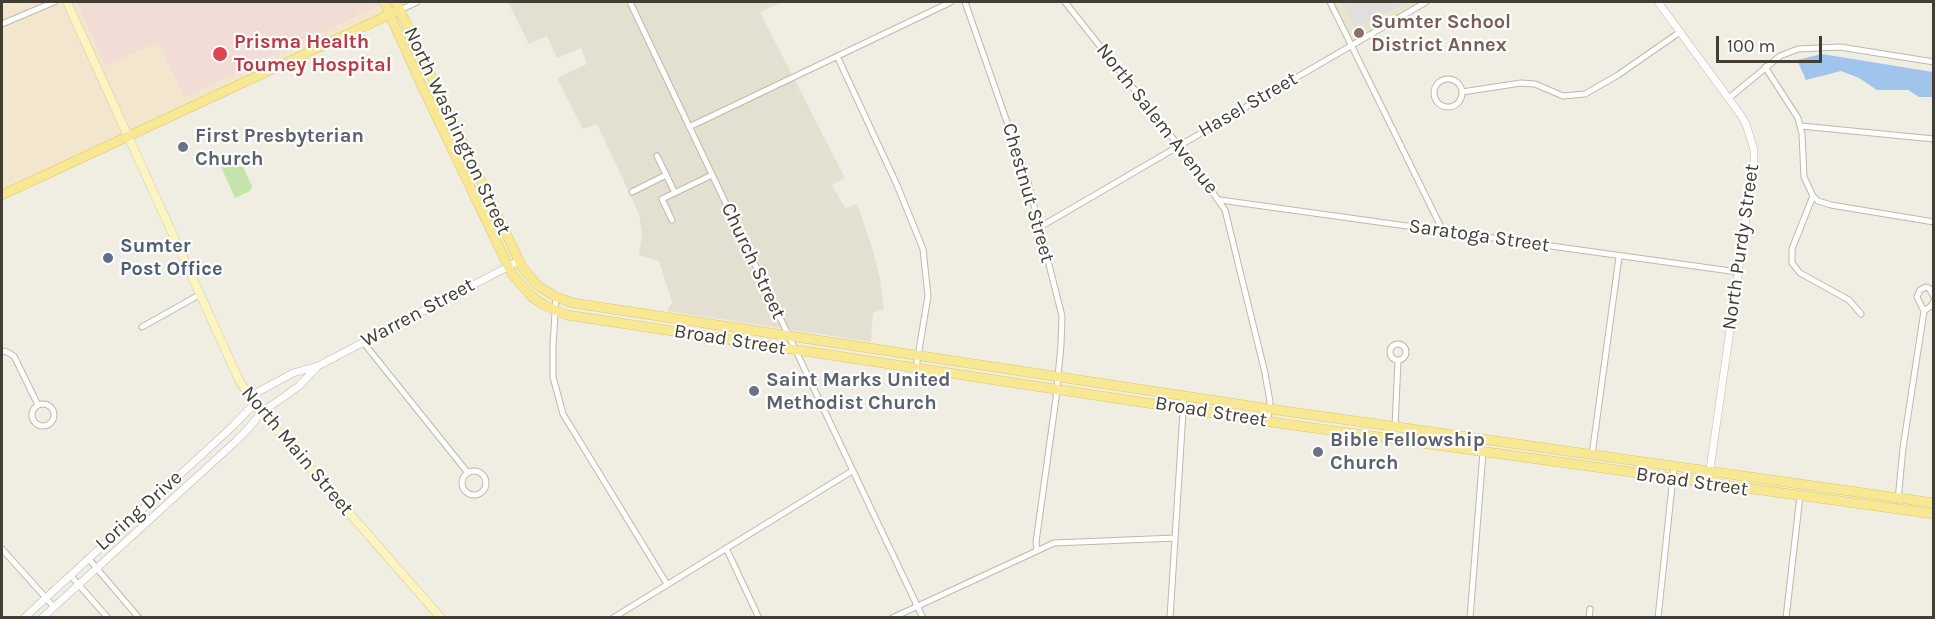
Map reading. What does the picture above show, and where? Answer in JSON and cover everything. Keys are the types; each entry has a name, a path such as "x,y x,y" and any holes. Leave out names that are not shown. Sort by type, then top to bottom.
{"main road":[{"name":"North Main Street","path":"67,2 239,380 254,404 441,618"},
{"name":"North Washington Street","path":"384,2 508,266"},
{"path":"2,195 390,15 398,6"},
{"name":"North Washington Street","path":"398,6 519,261"},
{"name":"Broad Street","path":"519,261 538,286 556,297 573,303 1269,409 1934,503"},
{"name":"Broad Street","path":"508,266 524,290 538,302 574,316 1268,421 1934,514"}],"street":[{"path":"2,24 54,2"},
{"path":"398,6 417,2"},
{"name":"Church Street","path":"630,2 923,618"},
{"path":"689,127 951,2"},
{"name":"Chestnut Street","path":"965,2 1022,162 1062,316 1058,377 1036,542 1037,550"},
{"name":"North Salem Avenue","path":"1065,2 1220,200 1228,221 1264,374 1270,402 1268,421"},
{"path":"1330,2 1443,231"},
{"name":"Hasel Street","path":"1040,227 1426,2"},
{"name":"North Purdy Street","path":"1658,2 1746,124 1754,150 1707,484"},
{"path":"1462,92 1511,83 1528,83 1563,96 1585,94 1680,32"},
{"path":"1729,98 1765,67 1791,51 1816,47 1840,47 1934,62"},
{"path":"837,56 897,185 923,249 928,296 916,368"},
{"path":"1765,67 1788,100 1801,126 1804,177 1818,201 1934,222"},
{"path":"1444,80 1457,83 1462,92 1458,103 1449,107 1440,104 1435,96 1437,86 1444,80"},
{"path":"1801,126 1934,139"},
{"path":"657,156 675,193"},
{"path":"632,192 666,175"},
{"path":"672,220 662,199 712,175"},
{"path":"1813,196 1792,249 1792,263 1800,273 1849,300 1862,314"},
{"name":"Saratoga Street","path":"1220,200 1738,272"},
{"path":"1592,455 1618,257"},
{"name":"Warren Street","path":"254,404 258,392 293,373 318,366 519,261"},
{"path":"1897,509 1903,448 1924,311 1917,300 1918,293 1923,288 1929,288 1934,299 1931,306 1924,311"},
{"path":"142,327 199,295"},
{"path":"556,297 552,346 553,377 563,414 667,584"},
{"path":"363,342 468,473"},
{"path":"2,352 5,351 14,356 38,405"},
{"path":"1395,427 1398,361"},
{"name":"Warren Street","path":"261,412 299,386 318,366"},
{"path":"1170,618 1185,396"},
{"path":"46,404 53,410 53,419 47,425 38,425 33,418 32,412 38,405 46,404"},
{"name":"Loring Drive","path":"24,618 233,426 254,404"},
{"name":"Loring Drive","path":"42,618 248,429 261,412"},
{"path":"1470,618 1483,452"},
{"path":"1658,618 1674,466"},
{"path":"613,618 852,471"},
{"path":"476,472 484,477 485,487 479,494 472,495 464,490 462,481 468,473 476,472"},
{"path":"1786,618 1800,496"},
{"path":"892,618 1054,543 1175,538"},
{"path":"726,548 759,618"},
{"path":"2,549 54,607"},
{"path":"88,558 139,618"},
{"path":"70,575 108,618"},
{"path":"1589,618 1590,609"}],"shaded area":[{"path":"2,2 391,2 395,12 2,191"},
{"name":"Prisma Health Toumey Hospital","path":"77,2 378,2 380,5 185,97 158,42 105,66"},
{"path":"508,2 782,2 760,12 845,178 832,185 845,208 857,204 880,278 884,309 873,313 871,342 667,311 672,302 659,261 639,255 642,234 639,214 597,124 583,129 557,78 587,64 581,48 557,58 547,36 529,44"},
{"name":"Sumter School District Annex","path":"1331,2 1426,2 1352,45"},
{"path":"1342,2 1409,2 1355,28"}],"green space":[{"path":"230,165 243,167 252,186 250,191 235,198 221,167"}],"water":[{"path":"1822,54 1933,72 1933,97 1919,97 1908,90 1877,90 1859,78 1841,71 1806,80 1797,60"}],"place":[{"name":"Sumter School District Annex","path":"1359,33"},
{"name":"Prisma Health Toumey Hospital","path":"220,54"},
{"name":"First Presbyterian Church","path":"183,147"},
{"name":"Sumter Post Office","path":"108,258"},
{"name":"Saint Marks United Methodist Church","path":"754,391"},
{"name":"Bible Fellowship Church","path":"1318,452"}]}
